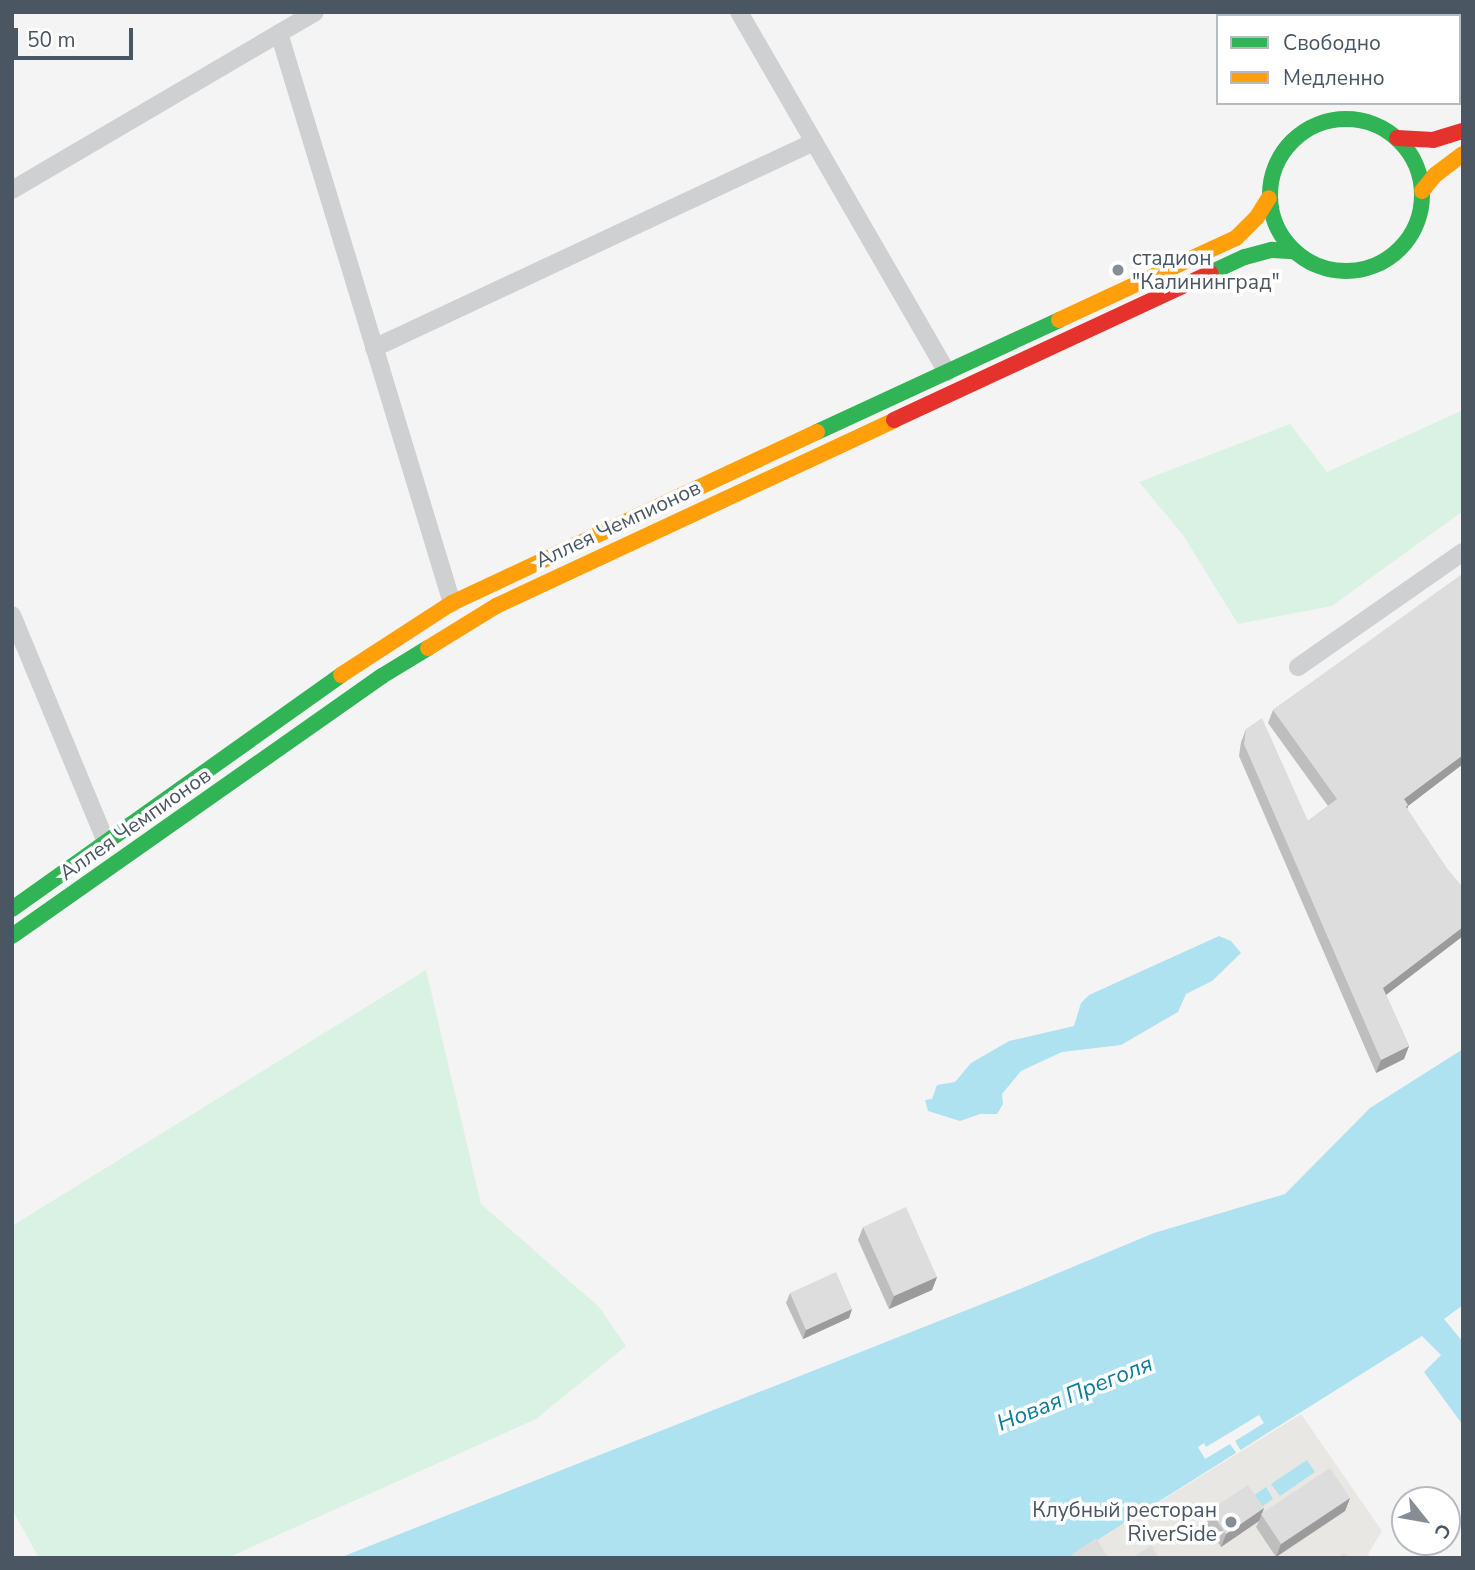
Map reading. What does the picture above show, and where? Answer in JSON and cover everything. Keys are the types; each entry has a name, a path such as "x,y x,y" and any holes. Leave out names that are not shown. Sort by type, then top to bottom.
{"main road":[{"name":"Аллея Чемпионов","path":"1357,119 1379,126 1397,138 1415,162 1422,191 1419,214 1411,234 1391,256 1364,269 1334,270 1306,260 1294,251 1276,227 1269,198 1270,183 1280,155 1295,138 1313,125 1327,120 1357,119"},
{"name":"Аллея Чемпионов","path":"1397,138 1433,140 1463,131"},
{"path":"1422,191 1435,175 1463,154"},
{"name":"Аллея Чемпионов","path":"12,909 368,656 452,603 1236,238 1257,217 1269,198"},
{"name":"Аллея Чемпионов","path":"12,936 382,676 496,606 1245,257 1272,250 1294,251"}],"street":[{"path":"12,190 315,12"},
{"path":"738,12 947,372"},
{"path":"279,33 452,603"},
{"path":"374,348 814,142"},
{"path":"1298,667 1463,552"},
{"path":"12,615 106,842"}],"shaded area":[{"path":"1301,1414 1382,1531 1368,1554 1370,1558 1069,1558"}],"green space":[{"path":"1463,410 1463,511 1332,606 1238,624 1183,535 1139,482 1290,424 1327,472"},
{"path":"426,970 481,1204 599,1307 626,1346 536,1419 227,1558 39,1558 12,1509 12,1226"}],"water":[{"path":"1219,936 1231,941 1241,953 1212,981 1186,994 1178,1012 1121,1045 1062,1052 1021,1071 1002,1094 1003,1104 997,1114 980,1114 960,1121 928,1111 925,1100 932,1099 937,1085 955,1082 971,1063 1009,1041 1074,1026 1081,1003 1089,995"},
{"name":"Новая Преголя","path":"1463,1049 1463,1305 1444,1319 1463,1342 1462,1424 1424,1372 1441,1355 1422,1336 1069,1558 339,1558 1020,1289 1154,1233 1285,1194 1370,1108"},
{"path":"1307,1460 1315,1472 1280,1496 1271,1484"},
{"path":"1266,1487 1273,1499 1260,1508 1253,1496"}],"pier":[{"path":"1259,1415 1264,1423 1235,1441 1241,1451 1237,1454 1230,1444 1205,1459 1198,1447 1204,1443 1206,1447"}],"building":[{"path":"1462,574 1463,755 1404,799 1408,805 1406,807 1447,869 1463,888 1463,927 1383,988 1409,1046 1381,1060 1244,744 1246,729 1262,718 1308,821 1337,799 1273,710"},
{"path":"906,1207 937,1277 894,1296 863,1227"},
{"path":"836,1272 852,1309 806,1330 790,1293"},
{"path":"1330,1468 1350,1498 1281,1544 1261,1514"},
{"path":"1248,1485 1264,1508 1226,1534 1210,1510"},
{"path":"1096,1538 1108,1558 1067,1558"},
{"path":"1151,1545 1159,1558 1133,1558"}],"traffic: fast":[{"path":"1346,119 1375,125 1400,141 1416,166 1422,195 1416,224 1400,249 1375,265 1346,271 1317,265 1292,249 1276,224 1270,195 1276,166 1292,141 1317,125 1346,119"},
{"path":"1210,273 1245,257 1272,250 1294,251"},
{"path":"817,432 1059,320"},
{"path":"12,936 382,676 428,648"},
{"path":"12,909 341,675"}],"traffic: slow":[{"path":"1422,191 1435,175 1463,154"},
{"path":"1059,320 1236,238 1257,217 1269,198"},
{"path":"428,648 496,606 894,420"},
{"path":"341,675 452,603 817,432"}],"traffic: jam":[{"path":"1397,138 1433,140 1463,131"},
{"path":"894,420 1210,273"}],"place":[{"name":"стадион \"Калининград\"","path":"1118,270"},
{"name":"Клубный ресторан RiverSide","path":"1231,1522"}]}
